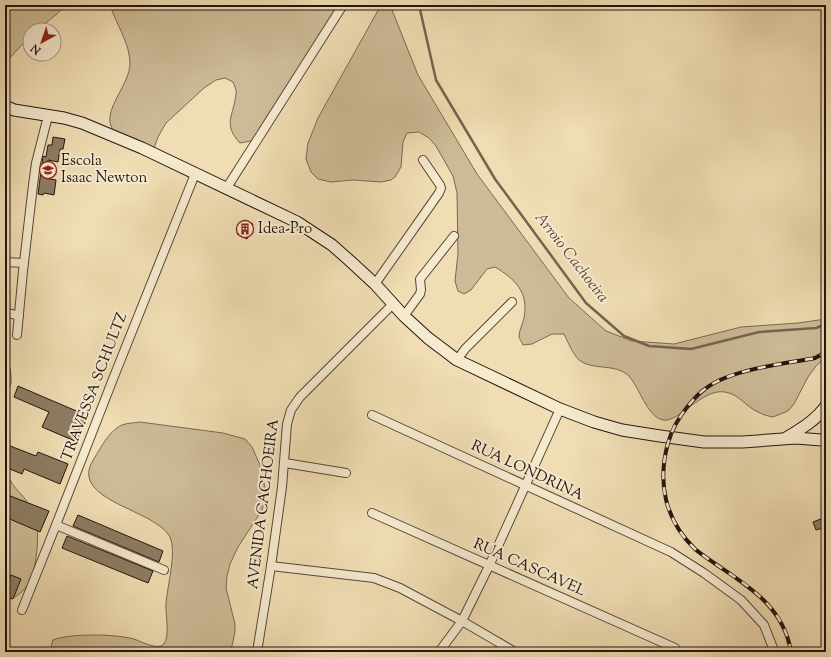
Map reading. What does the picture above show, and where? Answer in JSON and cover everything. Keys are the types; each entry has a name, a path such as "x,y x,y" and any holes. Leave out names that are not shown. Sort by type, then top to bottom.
{"main road":[{"path":"5,106 14,110 64,118 82,124 142,148 297,222 332,245 375,284 404,316 428,338 457,360 560,409 594,422 622,430 670,438 704,442 742,442 803,438 824,444"},
{"path":"786,438 804,427 824,410"},
{"path":"824,410 818,418 816,430 824,444"}],"street":[{"path":"226,189 343,5"},
{"path":"17,335 36,163 48,116"},
{"path":"375,284 441,188 423,160"},
{"name":"TRAVESSA SCHULTZ","path":"22,610 112,379 195,174"},
{"path":"404,316 420,294 420,279 454,236"},
{"path":"5,262 24,264"},
{"path":"457,360 465,349 512,302"},
{"name":"AVENIDA CACHOEIRA","path":"257,652 285,464 287,424 291,410 300,397 393,304"},
{"path":"5,312 19,316"},
{"path":"440,652 462,621 489,566 560,409"},
{"name":"RUA LONDRINA","path":"372,415 671,552 704,573 741,600 764,625 773,648 772,652"},
{"path":"285,464 346,473"},
{"name":"RUA CASCAVEL","path":"372,513 675,648"},
{"path":"56,525 164,570"},
{"path":"271,566 374,578 400,588 462,621 515,652"}],"shaded area":[{"path":"5,5 65,5 47,22 22,22 22,45 5,63"},
{"path":"110,5 342,5 259,132 251,141 240,143 232,130 230,119 236,91 233,82 225,78 216,80 204,88 166,123 154,148 113,130 110,124 112,108 126,79 130,64 128,49"},
{"path":"381,5 390,5 418,75 477,174 569,298 606,331 632,341 674,344 741,327 798,323 826,319 826,357 816,366 808,377 794,404 788,411 773,417 767,416 754,410 730,393 716,392 699,400 676,416 663,420 657,418 652,413 628,375 616,369 591,365 579,360 572,351 564,334 552,334 532,344 523,345 519,336 524,318 524,301 519,287 509,276 495,267 487,269 471,290 464,294 458,291 455,281 458,253 457,193 453,176 436,146 429,138 419,132 407,133 403,142 401,167 395,177 391,180 381,182 353,180 331,182 318,179 311,172 306,159 308,143 318,118"},
{"path":"5,354 10,368 11,383 5,404"},
{"path":"5,410 10,440 7,461 8,474 10,480 27,501 34,513 37,524 38,540 35,566 30,581 27,586 15,597 5,601"},
{"path":"140,422 223,433 245,439 252,447 260,465 265,488 265,499 262,510 238,547 230,564 227,576 226,588 235,624 232,646 228,652 56,652 51,646 53,640 81,635 126,637 148,645 157,646 163,645 167,637 166,604 172,560 172,543 170,537 153,521 113,502 102,494 93,486 89,477 91,464 111,433 122,425"}],"building":[{"path":"53,137 65,139 63,149 60,149 58,162 48,160 45,178 56,180 54,195 44,193 43,195 38,194 43,156 46,157 48,145 52,145"},
{"name":"Idea-Pro","path":"244,220 253,224 247,239 237,234"},
{"path":"18,386 88,416 77,442 42,427 49,412 14,397"},
{"path":"5,444 36,456 38,452 68,464 60,484 24,469 22,474 5,467"},
{"path":"5,494 49,511 40,532 5,517"},
{"path":"78,515 163,551 159,562 73,526"},
{"path":"826,517 826,527 816,530 813,522"},
{"path":"67,536 153,571 148,583 62,548"},
{"path":"11,575 21,579 13,599 5,596 5,590"}],"waterway":[{"name":"Arroio Cachoeira","path":"419,5 436,80 495,179 586,303 624,336 649,346 691,349 759,332 816,328 826,324"}],"railway":[{"path":"791,652 781,623 764,601 754,591 695,549 685,538 670,513 666,500 663,472 668,443 676,423 690,404 705,389 716,382 743,372 815,358 826,352"}],"place":[{"name":"Escola Isaac Newton","path":"48,170"},
{"name":"Idea-Pro","path":"245,229"}]}
